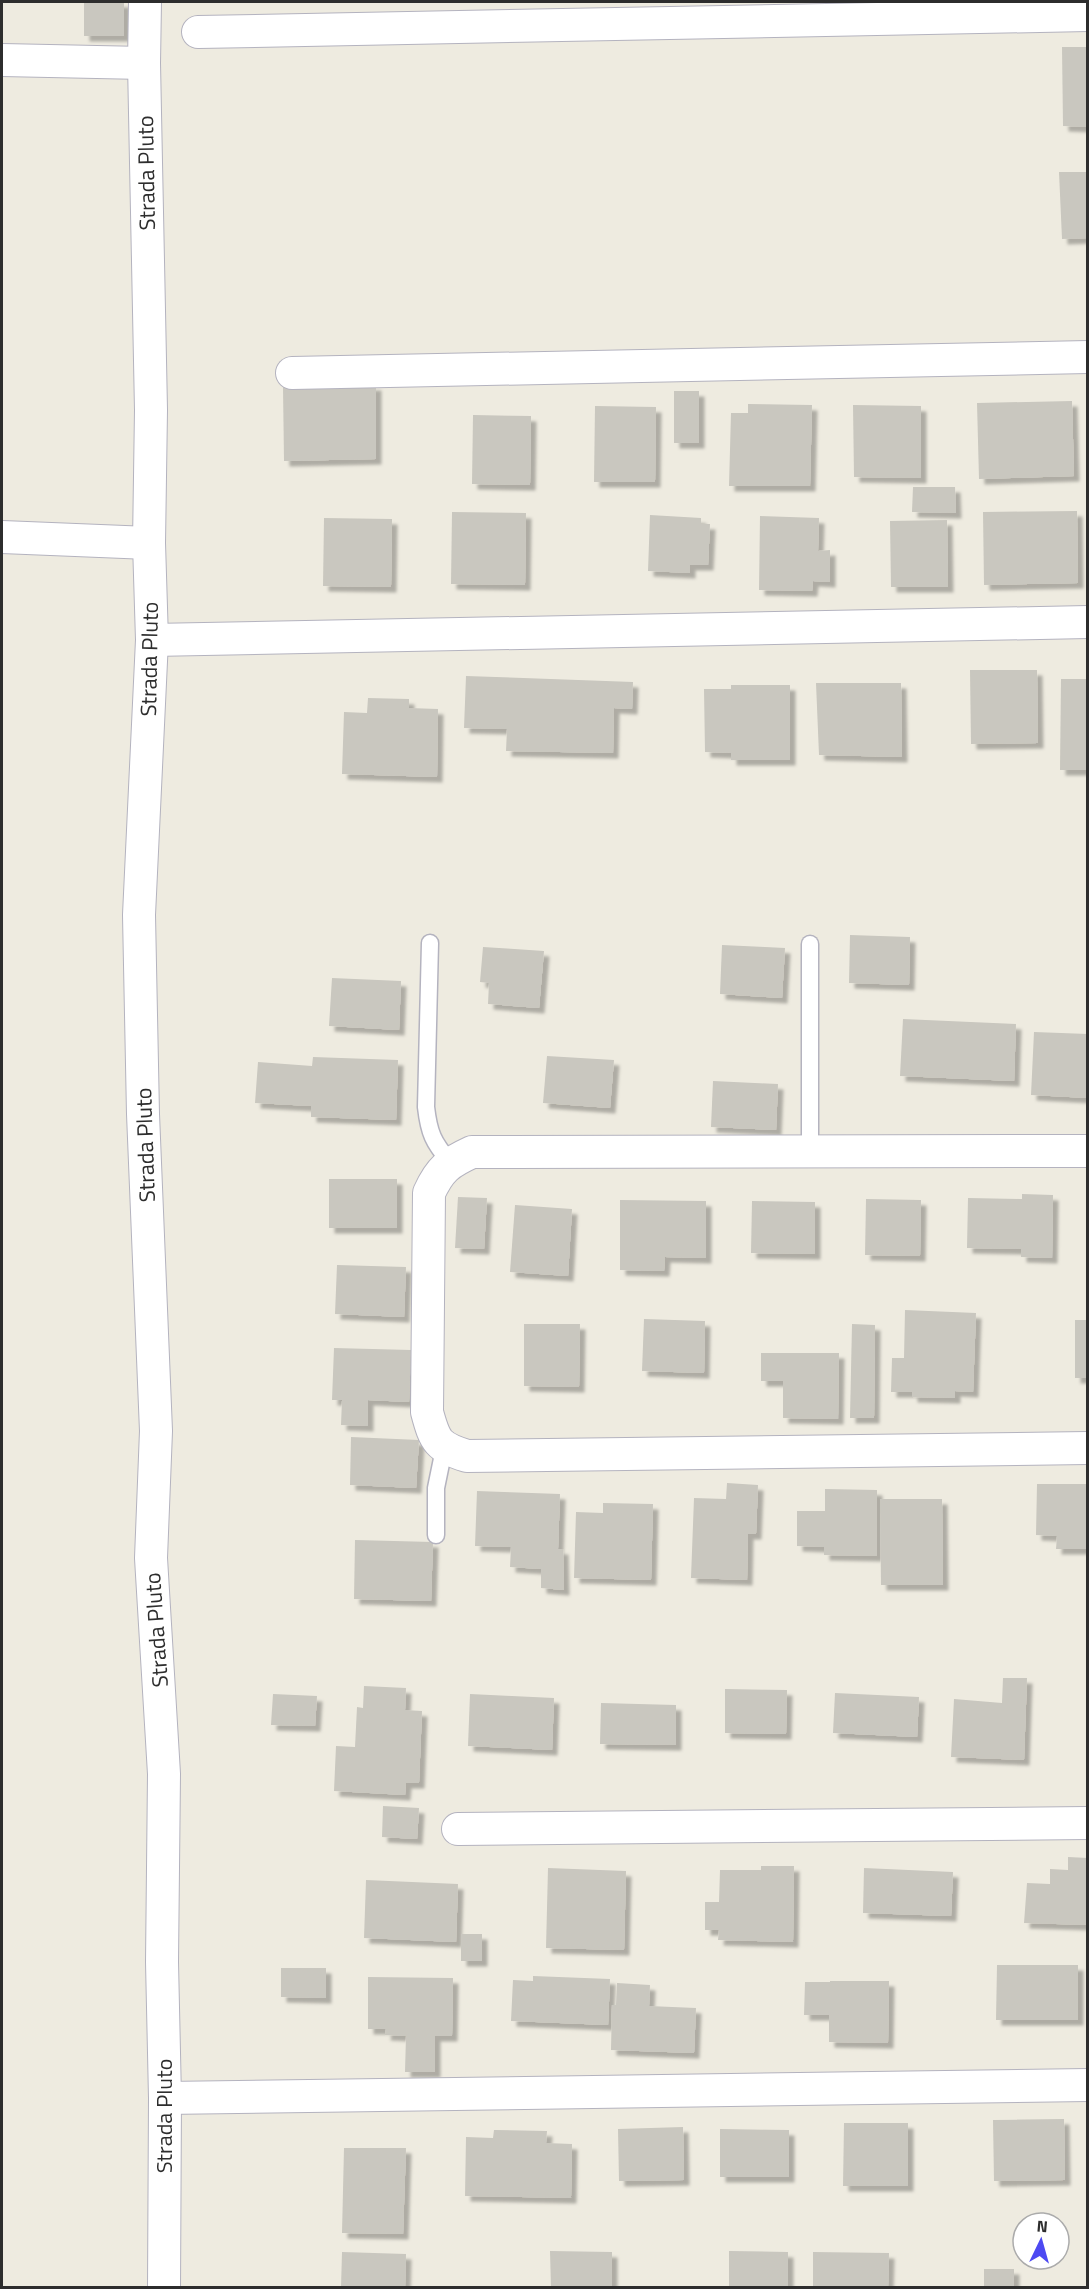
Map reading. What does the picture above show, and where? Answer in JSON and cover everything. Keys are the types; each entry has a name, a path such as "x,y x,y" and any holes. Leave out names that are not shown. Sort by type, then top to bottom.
{"street":[{"name":"Strada Pluto","path":"145,2 144,63 151,410 149,543 152,640 139,915 143,1114 156,1431 152,1558 164,1774 162,1962 165,2098 164,2288"},
{"path":"198,32 1088,15"},
{"path":"2,60 144,63"},
{"path":"292,373 1088,357"},
{"path":"2,537 149,543"},
{"path":"152,640 1088,622"},
{"path":"1088,1151 472,1152 450,1162 437,1175 429,1193 427,1412 432,1431 444,1449 467,1456 1088,1448"},
{"path":"458,1829 1088,1823"},
{"path":"165,2098 1088,2085"}],"lane":[{"path":"430,943 426,1107 429,1130 434,1144 450,1162"},
{"path":"810,944 810,1153"},
{"path":"436,1535 436,1488 444,1449"}],"building":[{"path":"84,2 124,2 124,36 84,36"},
{"path":"1062,47 1088,47 1088,127 1063,126"},
{"path":"1059,172 1088,172 1088,238 1062,239"},
{"path":"376,385 376,459 284,461 283,387"},
{"path":"674,391 699,391 699,443 674,443"},
{"path":"1072,401 1074,476 979,479 977,403"},
{"path":"748,404 812,405 810,486 729,486 731,413 748,413"},
{"path":"853,405 921,406 921,478 854,477"},
{"path":"595,406 656,407 655,482 594,482"},
{"path":"473,415 531,416 530,485 472,484"},
{"path":"913,487 955,487 956,513 912,512"},
{"path":"1077,511 1078,583 984,585 983,512"},
{"path":"452,512 526,513 525,585 451,584"},
{"path":"650,515 701,518 701,524 710,524 708,565 690,565 690,573 648,571"},
{"path":"760,516 819,518 818,551 830,550 830,582 813,581 812,591 759,590"},
{"path":"324,518 392,519 391,587 323,586"},
{"path":"947,520 948,587 891,587 890,521"},
{"path":"970,670 1037,670 1038,743 971,744"},
{"path":"466,676 633,682 632,709 614,708 613,753 506,751 507,729 464,728"},
{"path":"1061,679 1088,679 1088,770 1060,770"},
{"path":"816,683 901,683 902,757 819,755"},
{"path":"731,685 790,685 790,760 731,760 731,753 705,752 704,689 731,689"},
{"path":"368,698 409,699 409,708 438,709 437,777 342,774 344,712 367,713"},
{"path":"850,935 910,937 909,985 849,983"},
{"path":"722,945 785,948 782,998 720,994"},
{"path":"483,947 544,951 539,1008 488,1004 489,983 480,982"},
{"path":"332,978 401,981 399,1030 329,1026"},
{"path":"903,1019 1016,1024 1014,1081 900,1076"},
{"path":"1034,1032 1088,1034 1088,1098 1031,1095"},
{"path":"547,1056 614,1060 610,1108 543,1103"},
{"path":"313,1057 398,1060 396,1120 311,1117 311,1106 255,1103 258,1062 312,1066"},
{"path":"713,1081 778,1084 776,1130 711,1127"},
{"path":"329,1179 397,1179 397,1228 329,1228"},
{"path":"1022,1194 1053,1195 1052,1258 1021,1257 1021,1249 967,1248 968,1198 1022,1199"},
{"path":"458,1197 487,1198 484,1249 455,1248"},
{"path":"866,1199 921,1200 920,1256 865,1255"},
{"path":"620,1200 706,1201 706,1258 665,1257 664,1271 620,1270"},
{"path":"752,1201 815,1202 815,1254 751,1253"},
{"path":"515,1205 572,1209 568,1276 510,1272"},
{"path":"337,1265 406,1267 404,1317 335,1314"},
{"path":"905,1310 976,1313 973,1392 955,1391 955,1398 912,1397 912,1392 891,1392 892,1358 904,1358"},
{"path":"644,1319 705,1321 704,1373 642,1371"},
{"path":"1075,1320 1088,1320 1088,1378 1075,1378"},
{"path":"524,1324 580,1324 579,1387 524,1386"},
{"path":"852,1324 875,1325 874,1418 850,1418"},
{"path":"334,1348 411,1350 409,1402 368,1400 368,1426 341,1425 342,1400 332,1400"},
{"path":"761,1353 839,1353 838,1419 783,1418 783,1381 761,1381"},
{"path":"351,1437 419,1440 416,1488 350,1485"},
{"path":"727,1483 758,1485 756,1534 748,1534 747,1580 691,1578 694,1498 726,1499"},
{"path":"1037,1484 1088,1484 1088,1549 1056,1549 1057,1536 1036,1535"},
{"path":"825,1489 877,1490 877,1556 824,1555 824,1547 797,1546 797,1511 825,1511"},
{"path":"477,1491 560,1494 558,1549 563,1549 564,1590 541,1588 541,1569 510,1567 511,1547 475,1546"},
{"path":"880,1499 942,1499 943,1585 881,1585"},
{"path":"603,1503 653,1504 651,1580 574,1578 576,1512 603,1513"},
{"path":"355,1540 433,1542 431,1601 354,1599"},
{"path":"1003,1678 1027,1678 1024,1760 951,1757 954,1699 1002,1703"},
{"path":"364,1686 406,1688 405,1710 422,1711 419,1783 406,1783 405,1795 334,1791 336,1746 355,1747 357,1707 363,1708"},
{"path":"725,1689 787,1690 786,1734 725,1733"},
{"path":"835,1693 919,1697 917,1737 833,1733"},
{"path":"273,1694 317,1696 315,1726 271,1725"},
{"path":"470,1694 554,1698 552,1750 468,1746"},
{"path":"601,1703 676,1705 676,1745 600,1744"},
{"path":"383,1806 419,1808 417,1839 382,1837"},
{"path":"1068,1857 1088,1858 1088,1925 1024,1923 1027,1883 1050,1884 1050,1869 1068,1870"},
{"path":"761,1866 794,1866 793,1942 718,1940 719,1930 705,1930 705,1902 719,1902 720,1870 761,1870"},
{"path":"548,1868 626,1871 624,1950 546,1948"},
{"path":"864,1868 953,1872 951,1916 863,1913"},
{"path":"366,1880 458,1884 456,1942 364,1938"},
{"path":"461,1934 482,1934 482,1961 461,1961"},
{"path":"997,1965 1078,1965 1078,2020 996,2020"},
{"path":"281,1968 326,1968 326,1998 281,1997"},
{"path":"533,1976 610,1979 608,2025 511,2021 513,1980 533,1981"},
{"path":"368,1977 453,1978 452,2036 435,2036 435,2072 405,2072 406,2036 385,2035 386,2029 368,2029"},
{"path":"889,1981 888,2043 829,2042 829,2015 804,2015 805,1982"},
{"path":"617,1983 650,1985 649,2006 696,2008 694,2053 611,2050 612,2005 616,2005"},
{"path":"1064,2119 1065,2180 994,2181 993,2120"},
{"path":"844,2123 908,2123 908,2186 843,2186"},
{"path":"683,2127 684,2180 619,2181 618,2129"},
{"path":"720,2129 789,2130 789,2177 720,2177"},
{"path":"494,2130 547,2131 546,2143 572,2144 571,2198 465,2196 466,2137 493,2138"},
{"path":"344,2148 406,2148 403,2234 342,2233"},
{"path":"550,2251 612,2252 612,2288 551,2288"},
{"path":"729,2251 788,2252 788,2288 729,2288"},
{"path":"342,2252 406,2254 405,2288 341,2288"},
{"path":"813,2252 889,2253 888,2288 813,2288"},
{"path":"984,2269 1014,2271 1014,2288 984,2288"}]}
